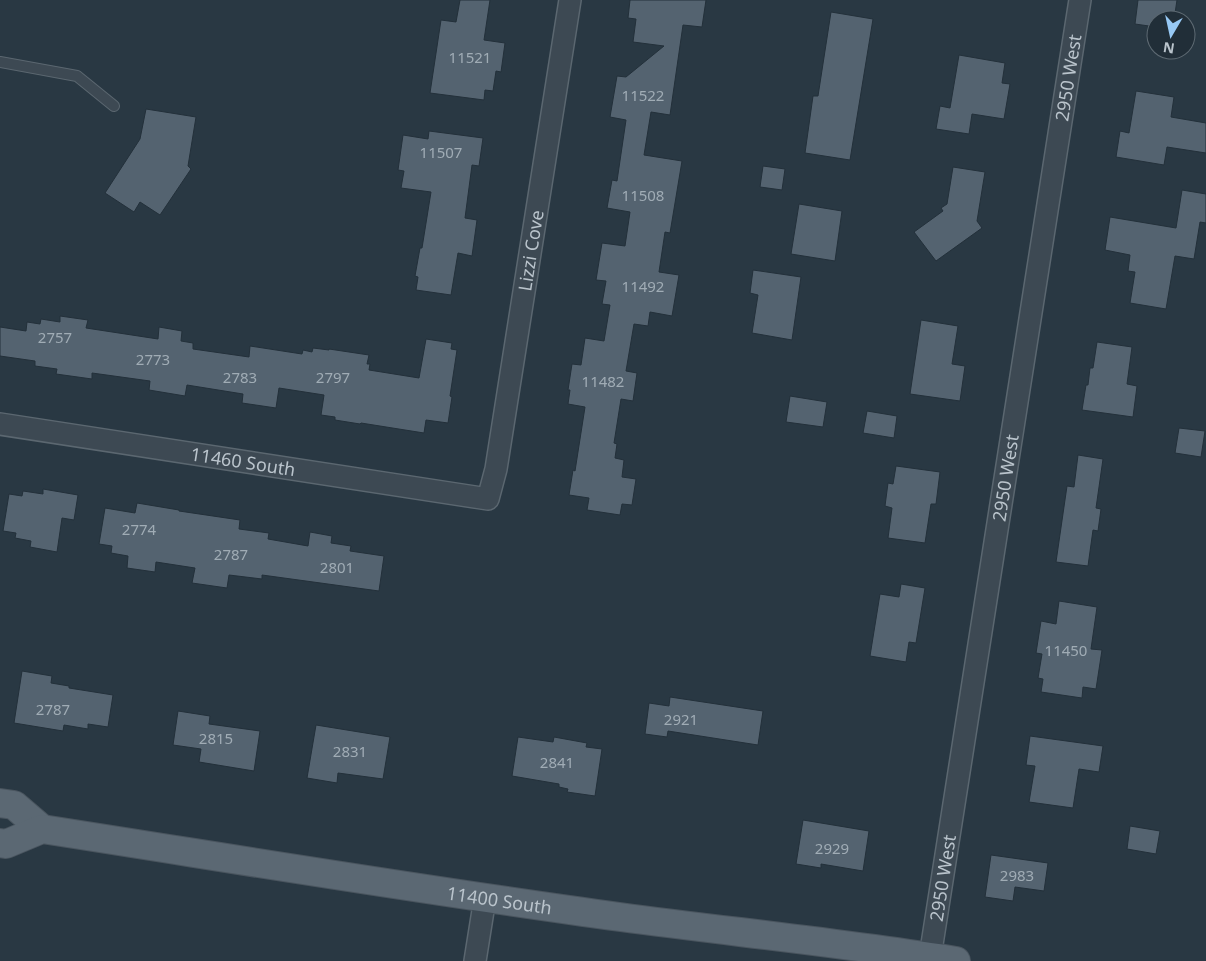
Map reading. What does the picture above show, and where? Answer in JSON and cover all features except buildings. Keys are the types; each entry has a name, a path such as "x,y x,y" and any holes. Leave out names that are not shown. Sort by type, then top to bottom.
{"main road":[{"path":"0,803 14,805 42,829 6,844 0,843"},
{"name":"11400 South","path":"42,829 484,898 943,959"}],"street":[{"name":"Lizzi Cove","path":"488,499 496,469 570,0"},
{"name":"2950 West","path":"943,959 1080,0"},
{"name":"11460 South","path":"0,424 488,499"},
{"path":"475,961 484,898"}],"lane":[{"path":"0,62 76,76 114,106"}]}
